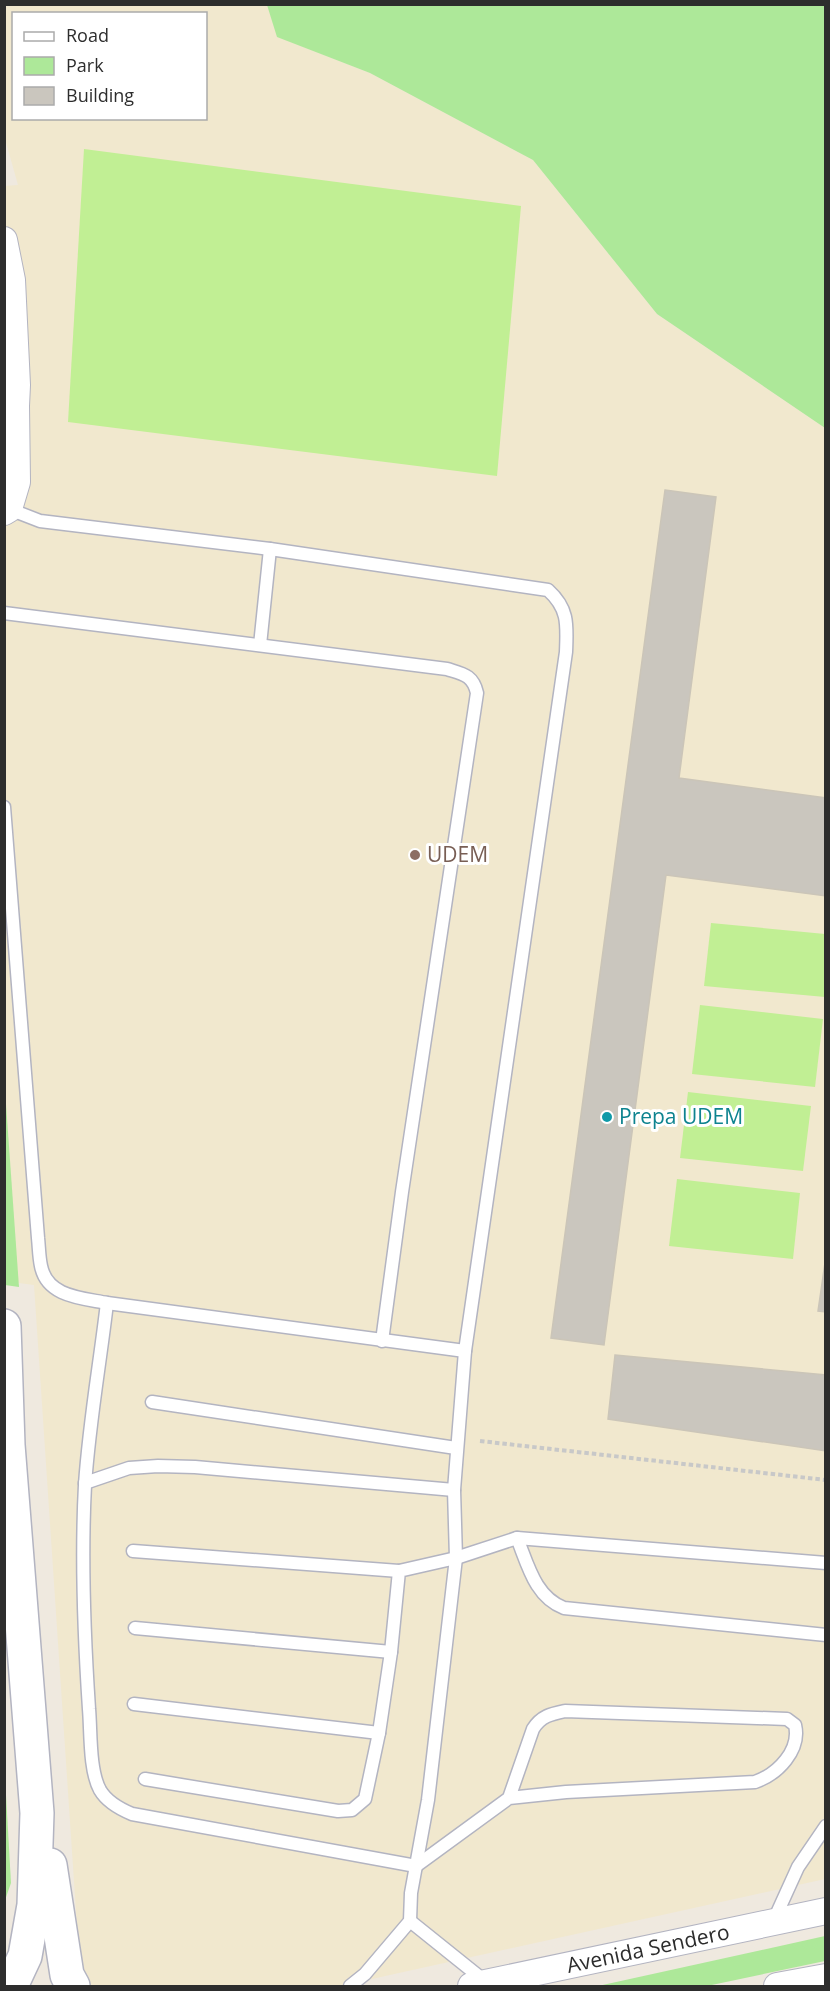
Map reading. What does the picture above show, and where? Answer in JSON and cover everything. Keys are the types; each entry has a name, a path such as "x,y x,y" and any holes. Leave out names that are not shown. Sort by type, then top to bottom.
{"main road":[{"path":"4,1326 8,1445 37,1814 34,1905 25,1956 11,1986 4,1977"},
{"path":"37,1814 51,1870 67,1975 73,1986"}],"street":[{"path":"4,240 12,280 17,385 10,416 17,482 7,510"},
{"name":"Avenida Sendero","path":"479,1985 825,1911"},
{"path":"777,1986 825,1977"}],"lane":[{"path":"7,510 40,521 270,549 548,590 558,599 565,612 566,652 465,1351 454,1490 456,1558 428,1800 411,1893 410,1921 365,1974 350,1986"},
{"path":"260,645 270,549"},
{"path":"4,613 447,669 468,676 475,683 477,693 402,1192 382,1341"},
{"path":"4,807 41,1268 48,1281 61,1293 107,1303 465,1351"},
{"path":"107,1303 85,1483 83,1541 84,1632 93,1767 100,1789 110,1802 132,1814 416,1866 509,1798 566,1792 755,1782 774,1773 789,1754 796,1742 795,1725 787,1719 565,1711 554,1713 539,1720 533,1729 509,1798"},
{"path":"152,1402 457,1443"},
{"path":"85,1483 129,1468 158,1466 195,1467 454,1490"},
{"path":"517,1538 538,1588 546,1598 564,1608 825,1635"},
{"path":"133,1551 399,1571 456,1558 517,1538 825,1563"},
{"path":"145,1779 338,1810 352,1810 365,1799 379,1733 391,1652 399,1571"},
{"path":"135,1628 391,1652"},
{"path":"134,1704 379,1733"},
{"path":"772,1922 798,1868 825,1826"},
{"path":"410,1921 479,1985"}],"path":[{"path":"457,1443 825,1480"}],"shaded area":[{"name":"UDEM","path":"5,5 267,5 278,37 370,73 533,160 657,314 825,428 825,1879 340,1986 91,1986 88,1984 79,1956 34,1285 4,1281 4,186 18,185 5,139"}],"green space":[{"path":"267,5 825,5 825,428 657,314 533,160 370,73 277,37"},
{"path":"84,149 521,206 497,476 68,422"},
{"path":"711,923 825,934 825,997 704,986"},
{"path":"700,1005 823,1019 815,1087 692,1074"},
{"path":"5,1090 19,1287 5,1285"},
{"path":"688,1092 811,1106 803,1171 680,1158"},
{"path":"677,1179 800,1193 793,1259 669,1246"},
{"path":"5,1777 11,1883 4,1900"},
{"path":"825,1936 825,1961 707,1986 598,1986"}],"building":[{"name":"Prepa UDEM","path":"665,490 716,497 679,778 826,798 826,896 666,875 604,1345 551,1338"},
{"path":"826,1256 826,1312 818,1311"},
{"path":"615,1355 826,1375 826,1451 608,1419"}],"place":[{"name":"UDEM","path":"415,855"},
{"name":"Prepa UDEM","path":"607,1117"}]}
